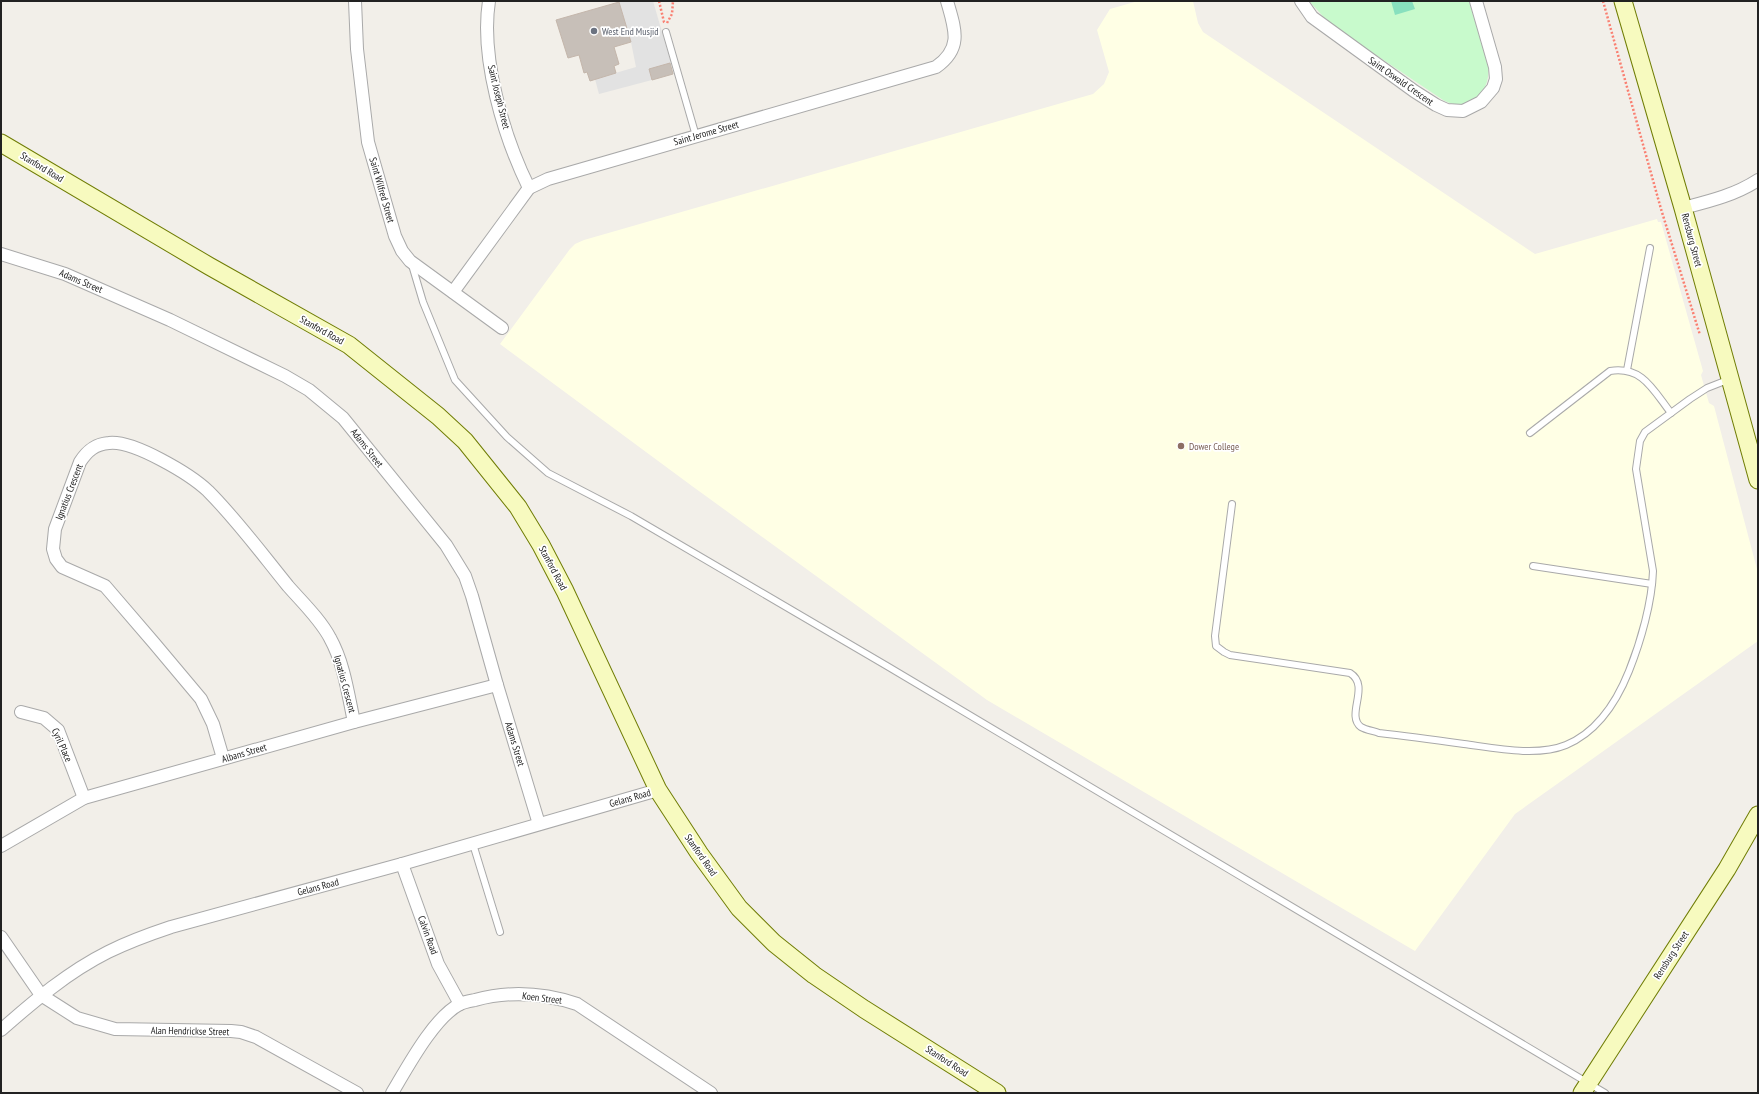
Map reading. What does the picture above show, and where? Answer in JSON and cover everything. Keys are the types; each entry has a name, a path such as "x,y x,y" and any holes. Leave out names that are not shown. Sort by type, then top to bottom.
{"main road":[{"name":"Rensburg Street","path":"1623,1 1683,208 1758,480"},
{"name":"Stanford Road","path":"1,143 209,266 349,345 438,416 465,441 518,507 541,545 565,591 658,790 698,853 739,908 774,943 814,975 864,1009 997,1093"},
{"name":"Rensburg Street","path":"1585,1087 1727,870 1758,815"}],"street":[{"name":"Saint Wilfred Street","path":"355,1 357,49 368,142 395,236 402,251 410,261 502,328"},
{"name":"Saint Joseph Street","path":"489,1 487,14 488,54 496,93 516,162 529,188"},
{"name":"Saint Jerome Street","path":"453,292 529,188 548,179 936,67 945,61 953,51 955,40 954,23 948,1"},
{"name":"Saint Oswald Crescent","path":"1301,1 1312,17 1414,91 1447,110 1464,112 1481,102 1493,88 1496,79 1495,67 1476,1"},
{"path":"1683,208 1745,189 1758,180"},
{"name":"Adams Street","path":"1,254 65,274 170,320 285,376 309,390 328,404 343,418 446,545 465,576 539,824"},
{"name":"Ignatius Crescent","path":"223,758 213,724 201,699 105,586 62,567 56,559 53,550 55,529 80,462 95,446 110,442 125,444 138,449 189,476 207,491 240,527 330,637 341,662 354,722"},
{"name":"Albans Street","path":"1,846 84,798 354,722 497,685"},
{"name":"Cyril Place","path":"21,712 44,718 58,730 84,798"},
{"name":"Gelans Road","path":"1,1030 41,996 107,953 142,937 171,927 402,864 658,790"},
{"name":"Calvin Road","path":"402,864 438,964 460,1004"},
{"path":"1,937 41,996"},
{"name":"Koen Street","path":"392,1093 418,1050 441,1019 460,1004 495,996 518,994 557,998 577,1004 711,1093"},
{"name":"Alan Hendrickse Street","path":"41,996 77,1018 107,1028 136,1030 220,1030 245,1033 357,1093"}],"lane":[{"path":"666,32 696,136"},
{"path":"1627,370 1650,248"},
{"path":"410,261 423,302 455,380 507,437 548,473 631,516 887,666 1585,1087 1605,1093"},
{"path":"1530,433 1610,371 1627,370 1641,376 1671,413"},
{"path":"1232,504 1215,636 1216,646 1224,652 1350,672 1356,676 1359,682 1355,716 1359,725 1362,728 1379,733 1517,751 1545,750 1566,746 1589,731 1609,709 1622,687 1640,637 1652,584 1653,571 1636,469 1640,441 1646,432 1700,392 1730,379"},
{"path":"1533,566 1652,584"},
{"path":"473,844 500,932"}],"path":[{"path":"659,1 664,22 667,23"},
{"path":"666,32 667,23 672,14 673,1"},
{"path":"1603,1 1661,209 1702,339"}],"shaded area":[{"path":"653,1 671,63 650,69 652,80 599,94 595,79 636,67 631,42 619,2"},
{"name":"Dower College","path":"1138,1 1193,1 1198,23 1203,32 1535,254 1657,219 1658,222 1661,222 1703,371 1701,375 1709,403 1714,406 1758,573 1758,641 1515,814 1415,951 987,700 692,486 500,344 570,249 575,244 584,240 1093,94 1104,84 1109,72 1097,30 1110,9"}],"green space":[{"path":"1309,1 1469,1 1488,66 1485,88 1476,99 1470,102 1455,104 1444,101 1330,24"},
{"path":"1391,1 1412,1 1415,9 1395,15"}],"building":[{"name":"West End Musjid","path":"619,2 631,42 614,47 619,64 614,66 616,73 590,81 587,72 584,73 579,55 568,58 556,20"},
{"path":"670,63 673,74 652,80 649,69"}],"place":[{"name":"West End Musjid","path":"594,31"},
{"name":"Dower College","path":"1181,446"}]}
